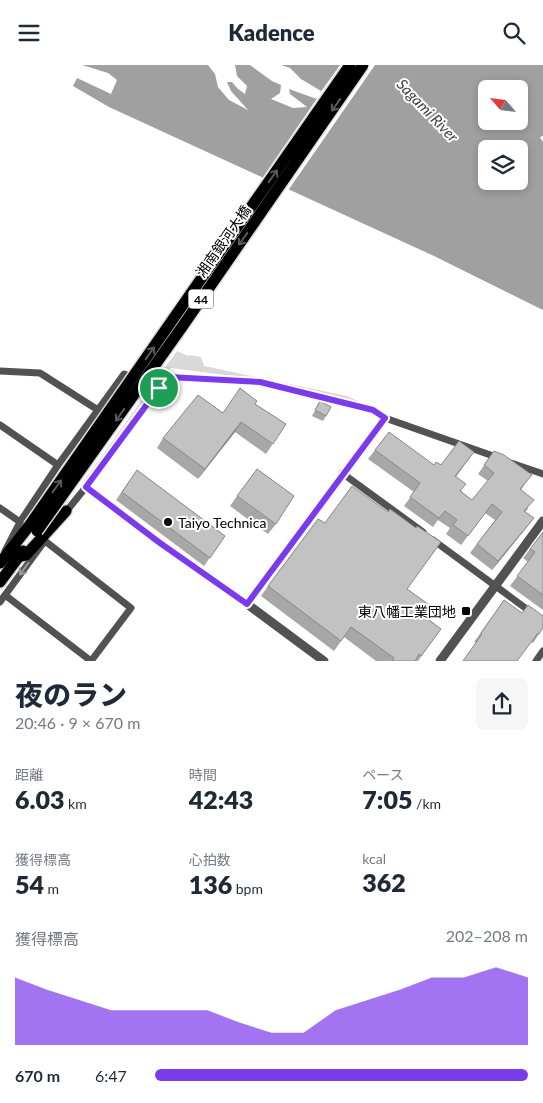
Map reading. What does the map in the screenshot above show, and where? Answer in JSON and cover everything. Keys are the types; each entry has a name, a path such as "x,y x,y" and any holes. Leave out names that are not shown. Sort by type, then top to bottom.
{"main road":[{"name":"湘南銀河大橋","path":"28,526 350,65"},
{"name":"湘南銀河大橋","path":"28,526 182,327 363,65"},
{"path":"18,557 26,555 66,511"},
{"name":"44","path":"0,582 18,557 28,526"},
{"name":"44","path":"0,563 28,526"}],"street":[{"path":"0,371 40,373 98,410"},
{"path":"0,508 28,526 58,465 124,374 159,388"},
{"path":"0,602 66,511 169,377 260,382 373,410 385,418 543,474"},
{"path":"247,604 342,473 385,418"},
{"path":"0,425 58,465"},
{"path":"342,473 543,621"},
{"path":"86,487 160,543 324,661"},
{"path":"440,661 543,521"},
{"path":"5,595 91,661 131,608 45,541"},
{"path":"536,661 543,651"}],"shaded area":[{"path":"177,351 188,356 201,357 204,366 347,396 358,401 248,378 171,368 164,373 162,372"},
{"path":"149,390 150,395 84,483 83,482"}],"water":[{"name":"Sagami River","path":"82,65 208,65 215,74 218,87 229,100 248,110 231,91 227,82 232,82 245,94 247,86 237,76 235,65 250,65 272,81 281,85 280,93 271,99 293,108 307,107 290,94 289,89 328,103 336,100 301,79 290,68 281,65 543,65 543,136 540,137 543,142 543,310 434,256 109,107 73,86 77,78 111,94 117,80 108,73"}],"pier":[{"path":"340,65 375,65 287,192 261,180 318,97 330,100 320,93"}],"building":[{"path":"240,388 257,401 255,404 286,424 273,444 241,422 205,469 163,438 198,395 223,413"},
{"path":"320,401 331,407 326,416 315,410"},
{"path":"389,432 434,465 436,462 441,465 459,441 474,452 455,476 466,484 460,491 472,500 494,473 484,465 494,451 504,455 532,475 520,489 534,500 524,511 534,518 498,561 477,544 502,512 492,504 468,536 453,525 457,520 445,511 439,518 410,497 420,483 375,450"},
{"path":"257,469 294,496 276,524 237,496"},
{"name":"Taiyo Technica","path":"137,470 225,536 210,558 122,492"},
{"path":"352,486 388,512 390,509 416,528 417,526 441,542 407,589 428,604 421,614 441,629 421,656 419,654 415,661 392,661 394,658 351,627 341,641 268,586 318,519 325,523"},
{"path":"543,532 543,595 517,576 535,552 530,549"},
{"path":"504,600 522,613 528,605 543,616 543,628 539,634 517,661 463,661 482,634"}],"place":[{"name":"Taiyo Technica","path":"168,522"},
{"name":"東八幡工業団地","path":"466,611"}],"route":[{"path":"169,377 260,382 373,410 385,418 342,473 247,604 160,543 86,487 159,388 169,377"}]}
